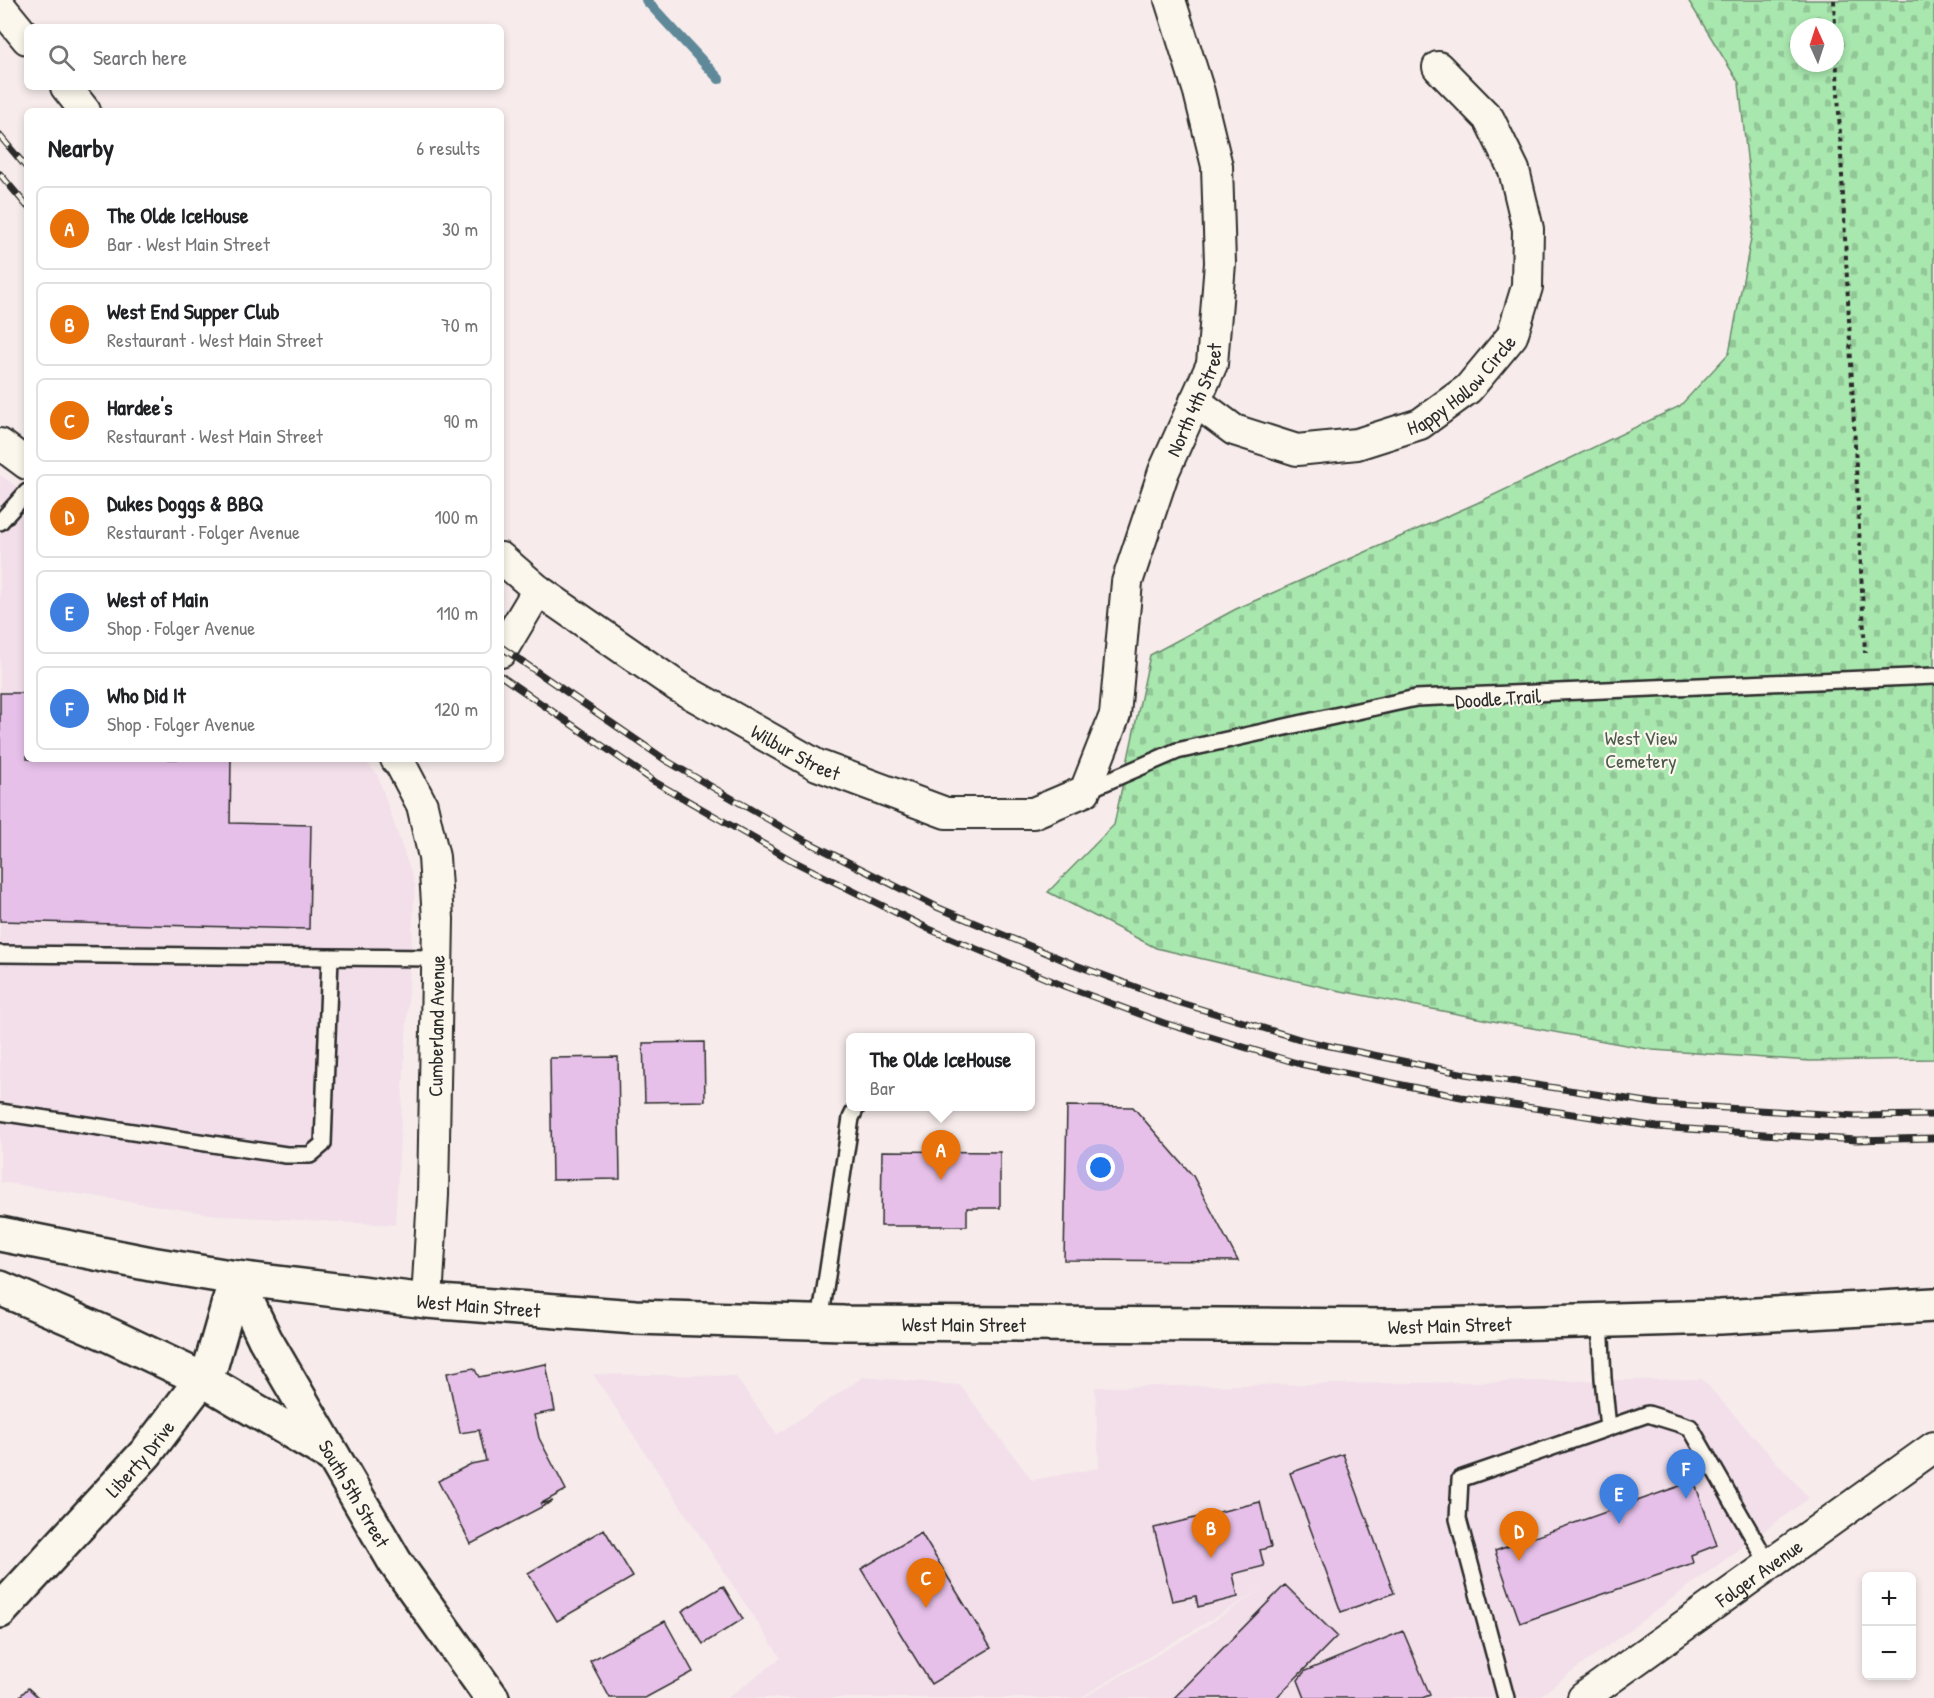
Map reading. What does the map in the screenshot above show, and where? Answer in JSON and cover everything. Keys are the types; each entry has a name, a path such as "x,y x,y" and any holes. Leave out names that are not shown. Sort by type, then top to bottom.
{"main road":[{"name":"West Main Street","path":"0,1234 151,1264 236,1278 427,1301 635,1317 820,1322 1398,1326 1720,1317 1934,1305"},
{"name":"Liberty Drive","path":"0,1611 146,1453 202,1378 211,1365 236,1278"},
{"name":"South 5th Street","path":"236,1278 265,1339 395,1562 492,1698"},
{"path":"0,1288 202,1378 334,1457"}],"street":[{"name":"North 4th Street","path":"1085,791 1115,715 1127,582 1164,471 1212,364 1220,262 1217,166 1199,92 1170,0"},
{"path":"0,6 24,35"},
{"name":"Happy Hollow Circle","path":"1195,401 1234,430 1297,450 1357,444 1420,424 1468,389 1512,336 1527,287 1528,229 1514,170 1490,119 1438,67"},
{"path":"68,90 83,108"},
{"path":"0,444 24,462"},
{"name":"Wilbur Street","path":"504,561 538,590 677,686 817,765 946,813 1033,813 1085,791"},
{"path":"504,647 538,590"},
{"name":"Cumberland Avenue","path":"401,762 422,805 434,857 438,920 433,1195 427,1301"},
{"name":"Folger Avenue","path":"1583,1698 1934,1447"}],"lane":[{"path":"0,522 24,495"},
{"path":"1085,791 1177,751 1416,698 1934,676"},
{"path":"0,954 437,958"},
{"path":"0,1112 286,1155 310,1155 323,1144 330,957"},
{"path":"820,1322 851,1118 855,1111"},
{"path":"1600,1320 1608,1428"},
{"path":"1506,1698 1458,1519 1460,1479 1648,1414 1690,1427 1769,1565"}],"path":[{"path":"1834,0 1835,18"},
{"path":"1837,72 1866,678"}],"shaded area":[{"path":"0,475 24,492 24,762 366,762 377,774 415,884 395,1225 224,1216 0,1182"},
{"path":"593,1374 735,1376 777,1434 863,1377 960,1385 1032,1480 1099,1468 1095,1387 1702,1379 1809,1498 1537,1698 1083,1698 1198,1631 1264,1588 1080,1698 727,1698 781,1658"}],"green space":[{"name":"West View Cemetery","path":"1688,0 1934,0 1934,1059 1810,1061 1653,1050 1493,1021 1336,990 1156,948 1048,892 1114,825 1150,655 1236,609 1477,503 1680,406 1729,353 1754,223 1739,83"}],"building":[{"path":"0,693 24,693 24,762 231,762 230,823 311,825 309,929 0,921"},
{"path":"704,1042 705,1101 645,1102 643,1043"},
{"path":"618,1057 620,1179 552,1180 550,1058"},
{"path":"1067,1106 1133,1107 1193,1176 1238,1261 1064,1260"},
{"path":"882,1151 1000,1152 1000,1208 967,1208 967,1226 881,1226"},
{"path":"546,1364 555,1411 534,1415 539,1438 566,1490 540,1504 553,1501 471,1544 438,1481 471,1464 486,1461 479,1430 460,1433 447,1373 474,1368 479,1377"},
{"path":"1343,1454 1394,1593 1341,1612 1290,1473"},
{"path":"1694,1481 1717,1545 1691,1555 1693,1563 1520,1623 1495,1551"},
{"path":"1260,1502 1271,1547 1260,1550 1264,1566 1233,1574 1238,1597 1198,1607 1196,1596 1172,1601 1154,1528"},
{"path":"604,1529 633,1577 557,1621 528,1573"},
{"path":"921,1533 991,1648 931,1684 861,1569"},
{"path":"1285,1585 1337,1636 1276,1698 1174,1698"},
{"path":"723,1586 743,1619 703,1644 682,1611"},
{"path":"665,1621 693,1672 645,1698 610,1698 590,1661"},
{"path":"1403,1631 1430,1695 1422,1698 1305,1698 1298,1680 1305,1671"},
{"path":"28,1688 39,1698 18,1698"}],"waterway":[{"path":"646,0 719,79"}],"railway":[{"path":"0,136 24,164"},
{"path":"0,174 24,202"},
{"path":"504,649 667,761 804,840 939,908 1073,964 1171,1000 1306,1041 1465,1074 1660,1104 1856,1116 1934,1115"},
{"path":"504,678 655,782 793,861 929,929 1064,986 1164,1023 1300,1064 1461,1097 1657,1127 1856,1140 1934,1138"}],"place":[{"name":"The Olde IceHouse","path":"941,1180"},
{"name":"Who Did It","path":"1686,1499"},
{"name":"West of Main","path":"1619,1524"},
{"name":"West End Supper Club","path":"1211,1558"},
{"name":"Dukes Doggs & BBQ","path":"1519,1561"},
{"name":"Hardee's","path":"926,1608"}]}
